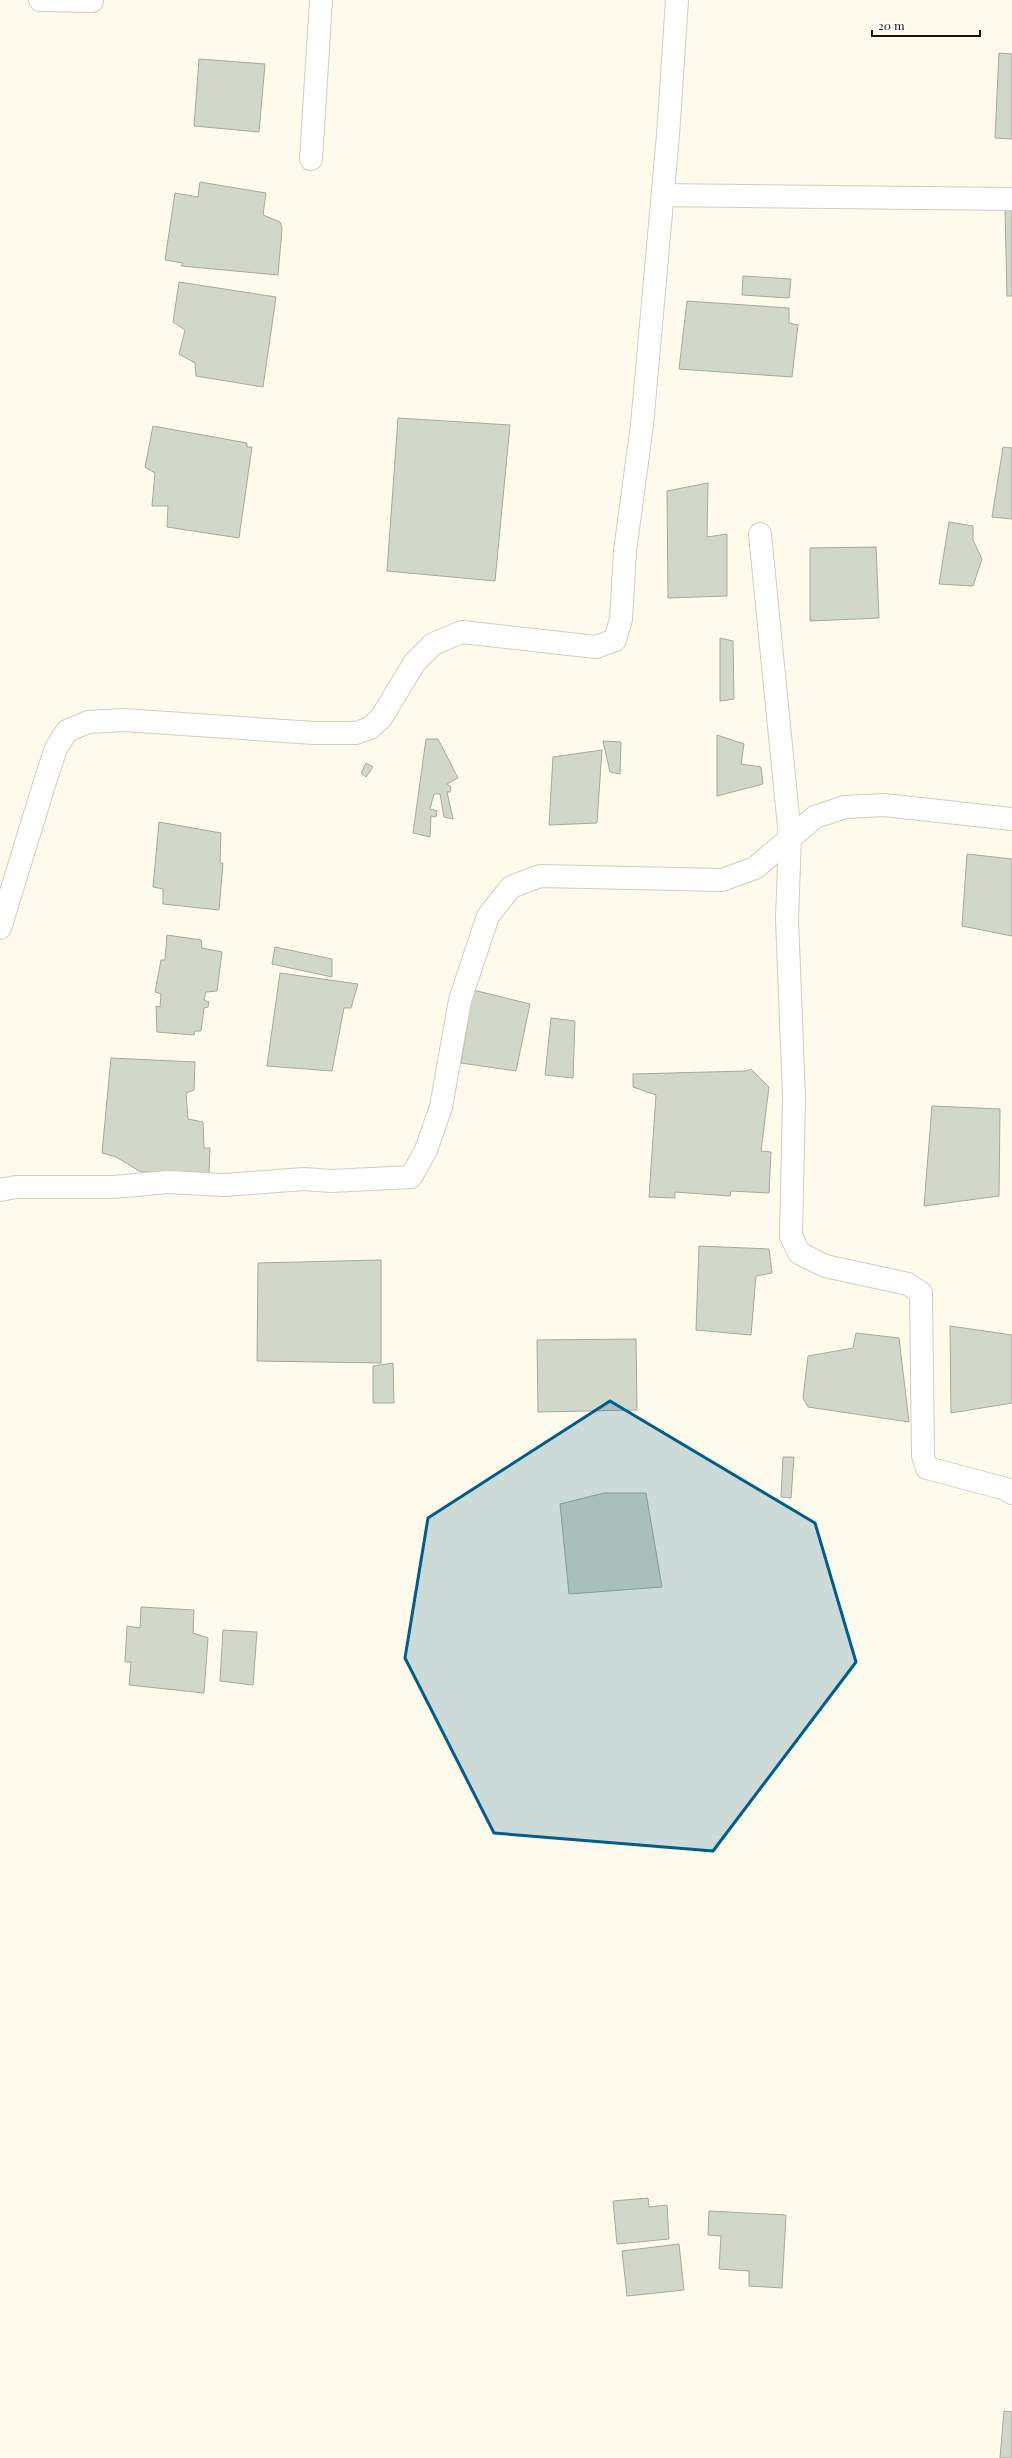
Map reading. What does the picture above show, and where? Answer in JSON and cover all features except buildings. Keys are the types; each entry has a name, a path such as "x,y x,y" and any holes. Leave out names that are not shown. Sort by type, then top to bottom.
{"street":[{"path":"40,0 92,1"},
{"path":"311,159 322,0"},
{"path":"0,928 56,748 67,731 88,722 123,720 314,733 356,733 370,728 381,718 415,662 434,644 462,632 596,647 615,640 621,619 625,551 642,425 663,195 677,0"},
{"path":"663,195 1012,199"},
{"path":"760,534 790,837 787,920 794,1097 791,1236 799,1252 825,1266 908,1284 921,1293 923,1456 927,1468 1006,1489 1012,1493"},
{"path":"0,1190 16,1187 114,1187 168,1182 224,1185 304,1179 331,1181 411,1177 426,1150 441,1107 460,1000 488,916 511,887 540,876 722,880 756,868 790,837 814,818 845,807 884,805 1012,819"}],"highlighted area":[{"path":"610,1401 815,1523 856,1662 713,1851 494,1833 405,1658 428,1518"}]}
